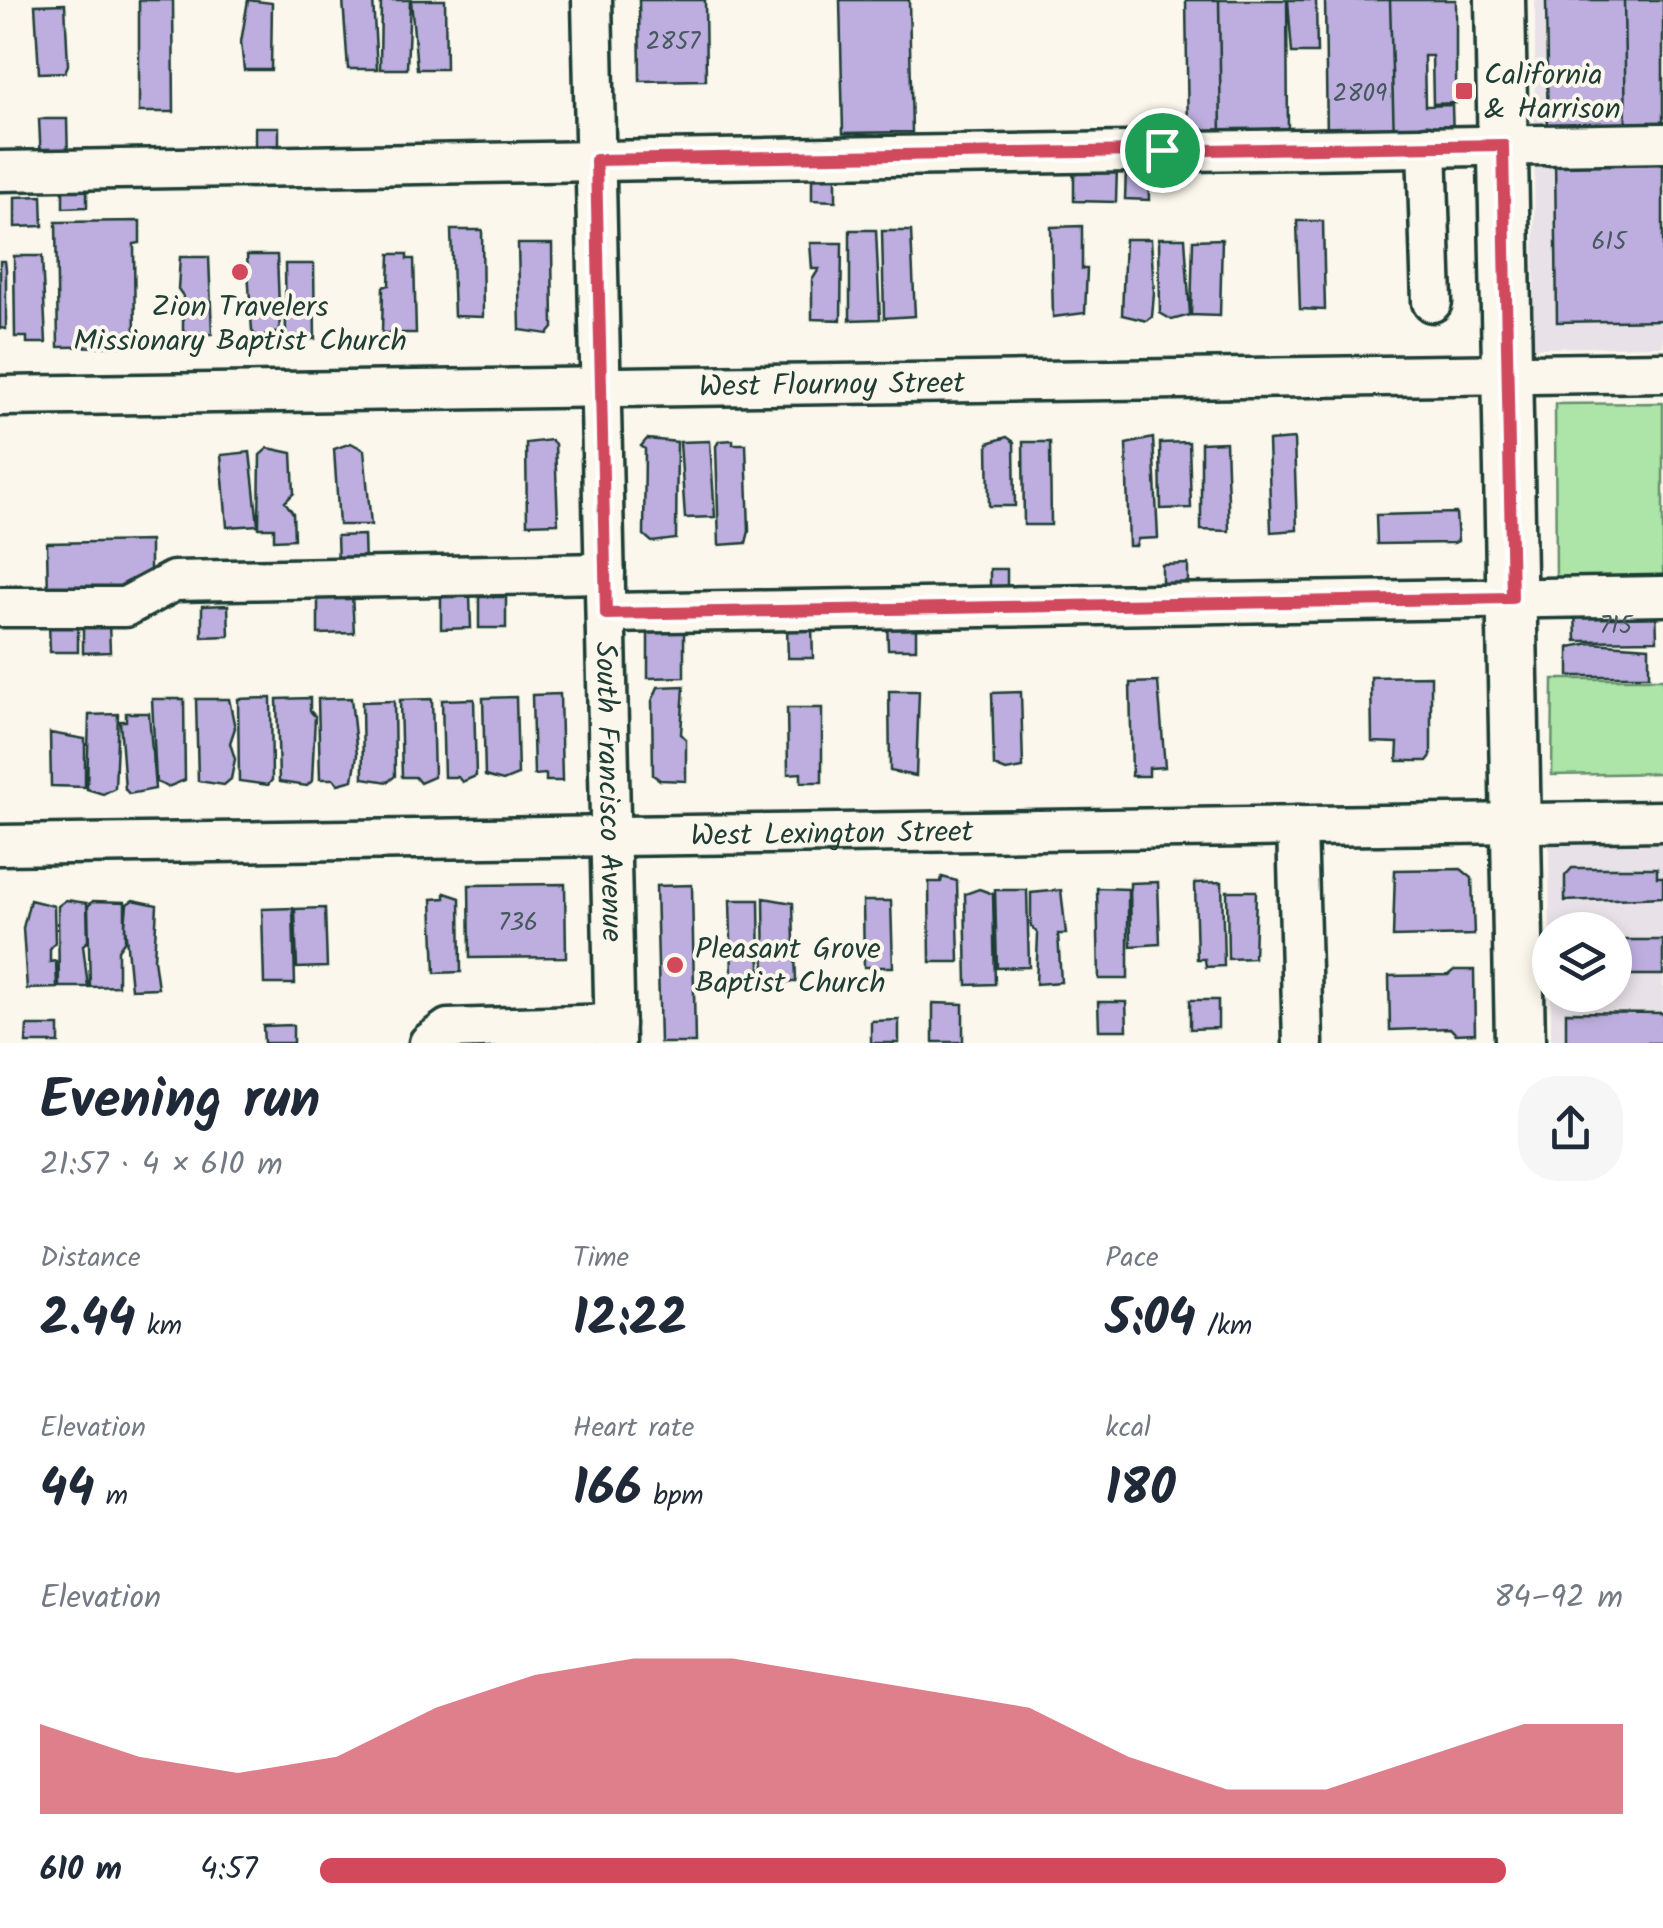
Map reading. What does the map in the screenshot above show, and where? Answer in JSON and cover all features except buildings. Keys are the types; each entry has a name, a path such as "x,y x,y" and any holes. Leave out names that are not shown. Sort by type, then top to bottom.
{"main road":[{"path":"1500,0 1520,1043"}],"street":[{"name":"South Francisco Avenue","path":"592,0 615,1034"},
{"path":"0,171 1663,143"},
{"path":"1427,146 1432,302"},
{"name":"West Flournoy Street","path":"0,396 1663,372"},
{"path":"0,608 125,607 174,581 605,573"},
{"path":"606,614 1663,596"},
{"name":"West Lexington Street","path":"0,845 1663,821"},
{"path":"1297,826 1303,1043"},
{"path":"428,1043 448,1028 615,1034"}],"shaded area":[{"path":"1535,0 1663,0 1663,346 1534,348"},
{"path":"1663,837 1663,1043 1551,1043 1551,1012 1632,1012 1632,912 1550,912 1549,839"}],"green space":[{"path":"1663,403 1663,584 1556,587 1555,404"},
{"path":"1553,679 1663,679 1663,773 1552,775"}],"place":[{"name":"California & Harrison","path":"1464,91"},
{"name":"Zion Travelers Missionary Baptist Church","path":"240,272"},
{"name":"Pleasant Grove Baptist Church","path":"675,965"}],"route":[{"path":"1503,145 1512,598 606,614 596,160 1162,150 1503,145"}]}
